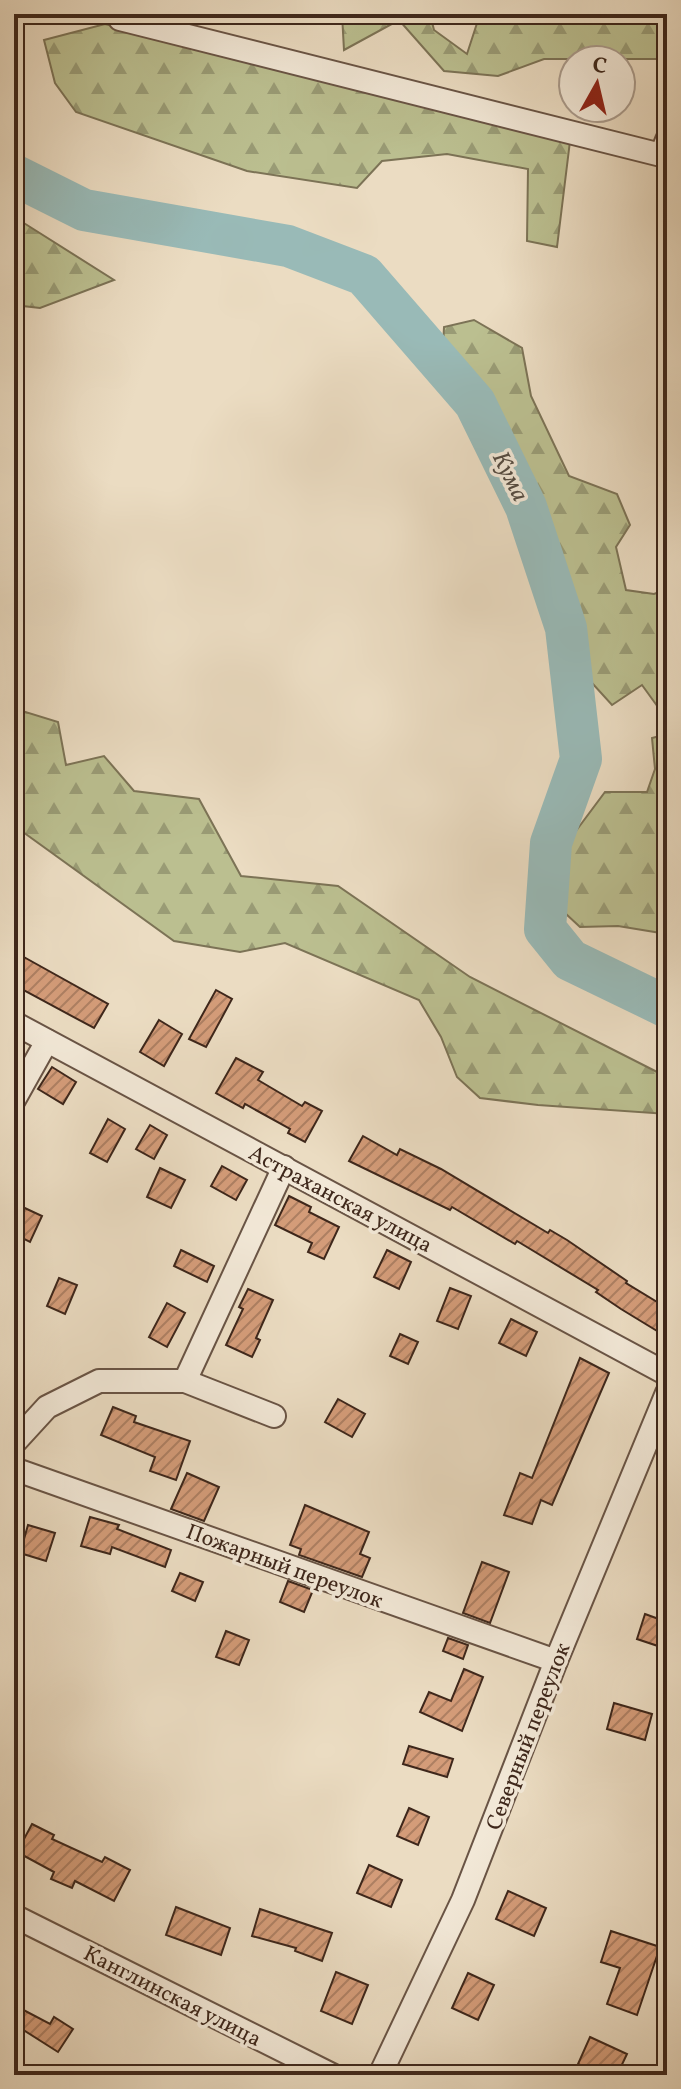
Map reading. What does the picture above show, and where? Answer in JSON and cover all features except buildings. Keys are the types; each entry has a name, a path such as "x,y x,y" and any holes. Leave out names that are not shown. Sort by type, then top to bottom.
{"street":[{"path":"120,19 661,155 667,140"},
{"name":"Астраханская улица","path":"14,1023 667,1374"},
{"path":"14,1100 47,1041"},
{"path":"185,1381 284,1167"},
{"path":"14,1443 47,1407 99,1381 185,1381 274,1416"},
{"name":"Северный переулок","path":"380,2075 463,1900 556,1661 667,1393"},
{"name":"Пожарный переулок","path":"14,1469 556,1661"},
{"name":"Канглинская улица","path":"14,1916 332,2075"}],"green space":[{"path":"342,14 430,14 434,30 467,54 480,14 666,14 667,59 637,59 637,44 557,44 557,59 544,59 498,76 444,71 399,20 344,50"},
{"path":"105,24 570,141 557,247 527,241 528,169 447,154 382,161 357,188 247,171 76,112 55,83 44,40"},
{"path":"14,217 114,280 40,308 14,305"},
{"path":"474,320 522,348 531,396 569,476 617,494 630,525 616,547 626,590 654,594 667,589 667,714 663,714 642,685 612,705 592,683 580,630 542,502 497,407 443,348 444,327"},
{"path":"14,699 22,711 58,722 66,765 104,756 134,791 199,799 241,876 338,886 470,977 665,1076 667,1114 480,1098 457,1077 441,1037 419,1000 285,943 240,952 174,941 23,832 14,822"},
{"path":"667,734 667,934 618,926 580,927 565,913 564,847 605,792 647,792 655,769 652,738"}],"waterway":[{"name":"Кума","path":"14,175 84,210 288,246 364,275 475,403 526,507 566,628 581,759 551,843 545,929 570,960 667,1007"}]}
